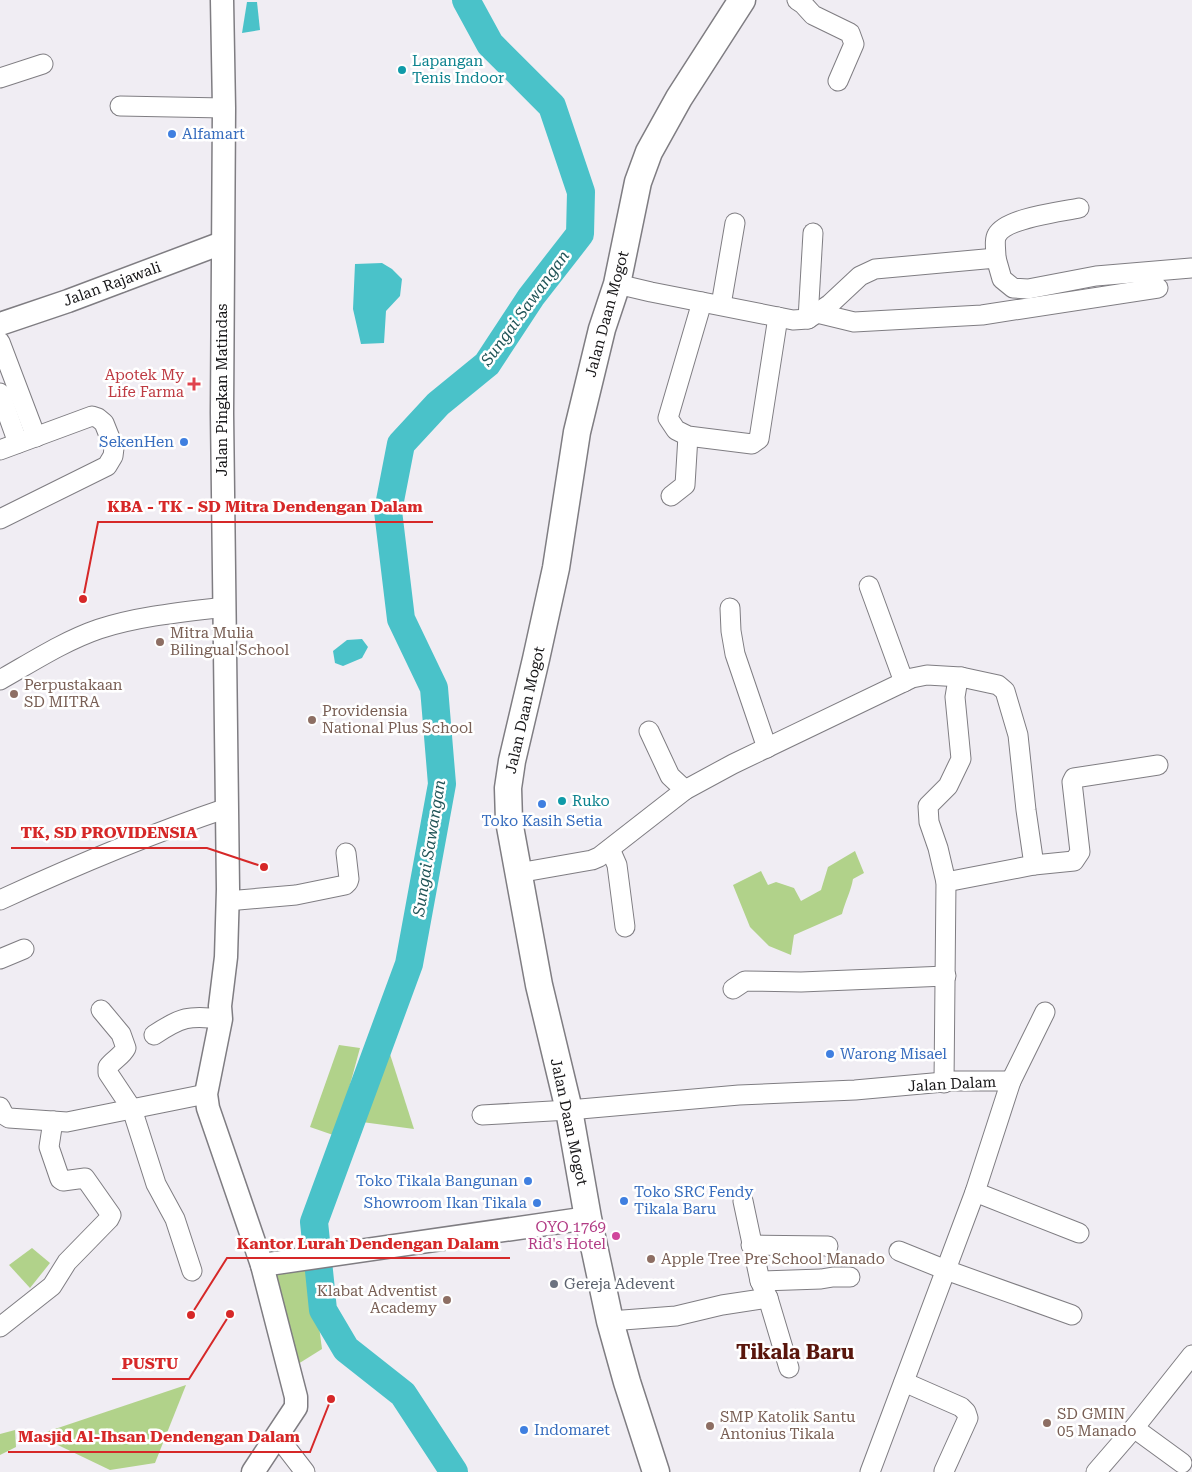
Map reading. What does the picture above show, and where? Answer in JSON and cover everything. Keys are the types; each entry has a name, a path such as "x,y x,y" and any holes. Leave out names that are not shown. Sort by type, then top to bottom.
{"main road":[{"name":"Jalan Daan Mogot","path":"656,1472 627,1382 610,1321 588,1218 569,1110 539,985 509,821 508,788 512,761 556,568 577,432 602,329 617,284 638,182 649,152 679,98 741,0"}],"street":[{"name":"Jalan Pingkan Matindas","path":"222,0 224,108 222,413 227,902 226,957 220,1006 221,1019 206,1094 208,1108 262,1265 296,1397 296,1407 253,1472"},
{"path":"797,0 814,15 850,33 854,44 838,81"},
{"path":"0,78 42,64"},
{"path":"120,106 224,108"},
{"path":"1079,208 1015,222 1003,227 996,237 996,258 1002,280 1013,288 1028,289 1096,276 1191,268"},
{"path":"721,306 735,223"},
{"path":"813,233 813,316"},
{"name":"Jalan Rajawali","path":"0,324 68,301 222,243"},
{"path":"813,316 830,304 860,276 874,269 996,258"},
{"path":"617,284 793,320 813,316 854,322 982,316 1158,288"},
{"path":"702,302 668,418 676,430 688,436 752,444 759,439 778,317"},
{"path":"0,342 27,440"},
{"path":"0,393 27,440"},
{"path":"0,450 92,416 104,423 114,448 113,456 107,466 0,519"},
{"path":"671,496 685,485 688,436"},
{"path":"869,586 904,682"},
{"path":"0,680 47,653 100,629 159,616 225,607"},
{"path":"730,608 735,654 767,748"},
{"path":"518,872 592,860 599,857 685,790 912,678 927,675 961,677 998,685 1005,692 1018,735 1034,865"},
{"path":"944,1083 946,882 938,848 929,822 928,806 948,786 961,759 955,697 957,685 961,677"},
{"path":"649,731 670,776 685,790"},
{"path":"946,882 1034,865 1074,861 1080,852 1072,782 1074,778 1158,765"},
{"path":"0,900 60,873 161,832 227,808"},
{"path":"610,849 617,865 625,926"},
{"path":"227,902 296,895 345,885 349,879 346,853"},
{"path":"0,959 24,949"},
{"path":"734,989 746,980 801,982 946,976"},
{"path":"101,1010 125,1041 126,1048 124,1053 108,1067 111,1078 132,1109 156,1184 175,1219 192,1271"},
{"path":"1011,1082 1045,1012"},
{"path":"154,1035 175,1021 184,1018 201,1016 221,1019"},
{"name":"Jalan Dalam","path":"482,1115 569,1110 739,1095 854,1090 955,1081 1011,1082 975,1192 870,1472"},
{"path":"0,1107 4,1115 9,1118 67,1122 206,1094"},
{"path":"0,1327 52,1286 67,1262 111,1215 85,1178 63,1181 60,1179 49,1142 53,1121"},
{"path":"975,1192 1079,1233"},
{"path":"743,1200 760,1282 768,1298 789,1368"},
{"path":"262,1265 588,1218"},
{"path":"752,1245 828,1246"},
{"path":"900,1251 946,1270 1072,1316"},
{"path":"760,1282 850,1277"},
{"path":"610,1321 676,1316 722,1305 768,1298"},
{"path":"1096,1472 1134,1428 1192,1354"},
{"path":"904,1382 961,1407 966,1412 968,1418 944,1471"},
{"path":"1134,1428 1182,1463"},
{"path":"278,1436 305,1472"}],"green space":[{"path":"855,851 864,873 853,879 842,914 794,935 791,955 769,946 750,927 733,885 761,871 768,885 776,882 794,888 801,901 821,890 828,867"},
{"path":"339,1045 360,1048 336,1136 310,1127"},
{"path":"388,1048 414,1129 362,1122"},
{"path":"32,1248 50,1263 30,1288 9,1265"},
{"path":"311,1265 322,1349 298,1364 269,1271"},
{"path":"186,1385 155,1463 110,1470 37,1435"},
{"path":"15,1430 16,1447 0,1455 0,1434"}],"water":[{"path":"247,2 257,2 260,30 242,33"},
{"path":"382,263 392,269 402,279 400,296 386,311 384,343 361,344 353,309 355,264"},
{"path":"362,639 368,647 362,658 343,666 335,663 333,651 347,640"}],"waterway":[{"name":"Sungai Sawangan","path":"454,1472 403,1394 346,1349 323,1310 314,1222 409,964 442,784 434,688 401,619 388,511 401,444 438,404 487,364 531,297 580,234 581,192 552,106 490,44 466,0"}],"place":[{"name":"Lapangan Tenis Indoor","path":"402,70"},
{"name":"Alfamart","path":"172,134"},
{"name":"Apotek My Life Farma","path":"194,384"},
{"name":"SekenHen","path":"184,442"},
{"name":"KBA - TK - SD Mitra Dendengan Dalam","path":"83,599"},
{"name":"Mitra Mulia Bilingual School","path":"160,642"},
{"name":"Perpustakaan SD MITRA","path":"14,694"},
{"name":"Providensia National Plus School","path":"312,720"},
{"name":"Ruko","path":"562,801"},
{"name":"Toko Kasih Setia","path":"542,804"},
{"name":"TK, SD PROVIDENSIA","path":"264,867"},
{"name":"Warong Misael","path":"830,1054"},
{"name":"Toko Tikala Bangunan","path":"528,1181"},
{"name":"Toko SRC Fendy Tikala Baru","path":"624,1201"},
{"name":"Showroom Ikan Tikala","path":"537,1203"},
{"name":"OYO 1769 Rid's Hotel","path":"616,1236"},
{"name":"Apple Tree Pre School Manado","path":"651,1259"},
{"name":"Gereja Adevent","path":"554,1284"},
{"name":"Klabat Adventist Academy","path":"447,1300"},
{"name":"PUSTU","path":"230,1314"},
{"name":"Kantor Lurah Dendengan Dalam","path":"191,1315"},
{"name":"Masjid Al-Ihsan Dendengan Dalam","path":"331,1399"},
{"name":"SD GMIN 05 Manado","path":"1047,1423"},
{"name":"SMP Katolik Santu Antonius Tikala","path":"710,1426"},
{"name":"Indomaret","path":"524,1430"}],"district":[{"name":"Tikala Baru","path":"795,1352"}]}
